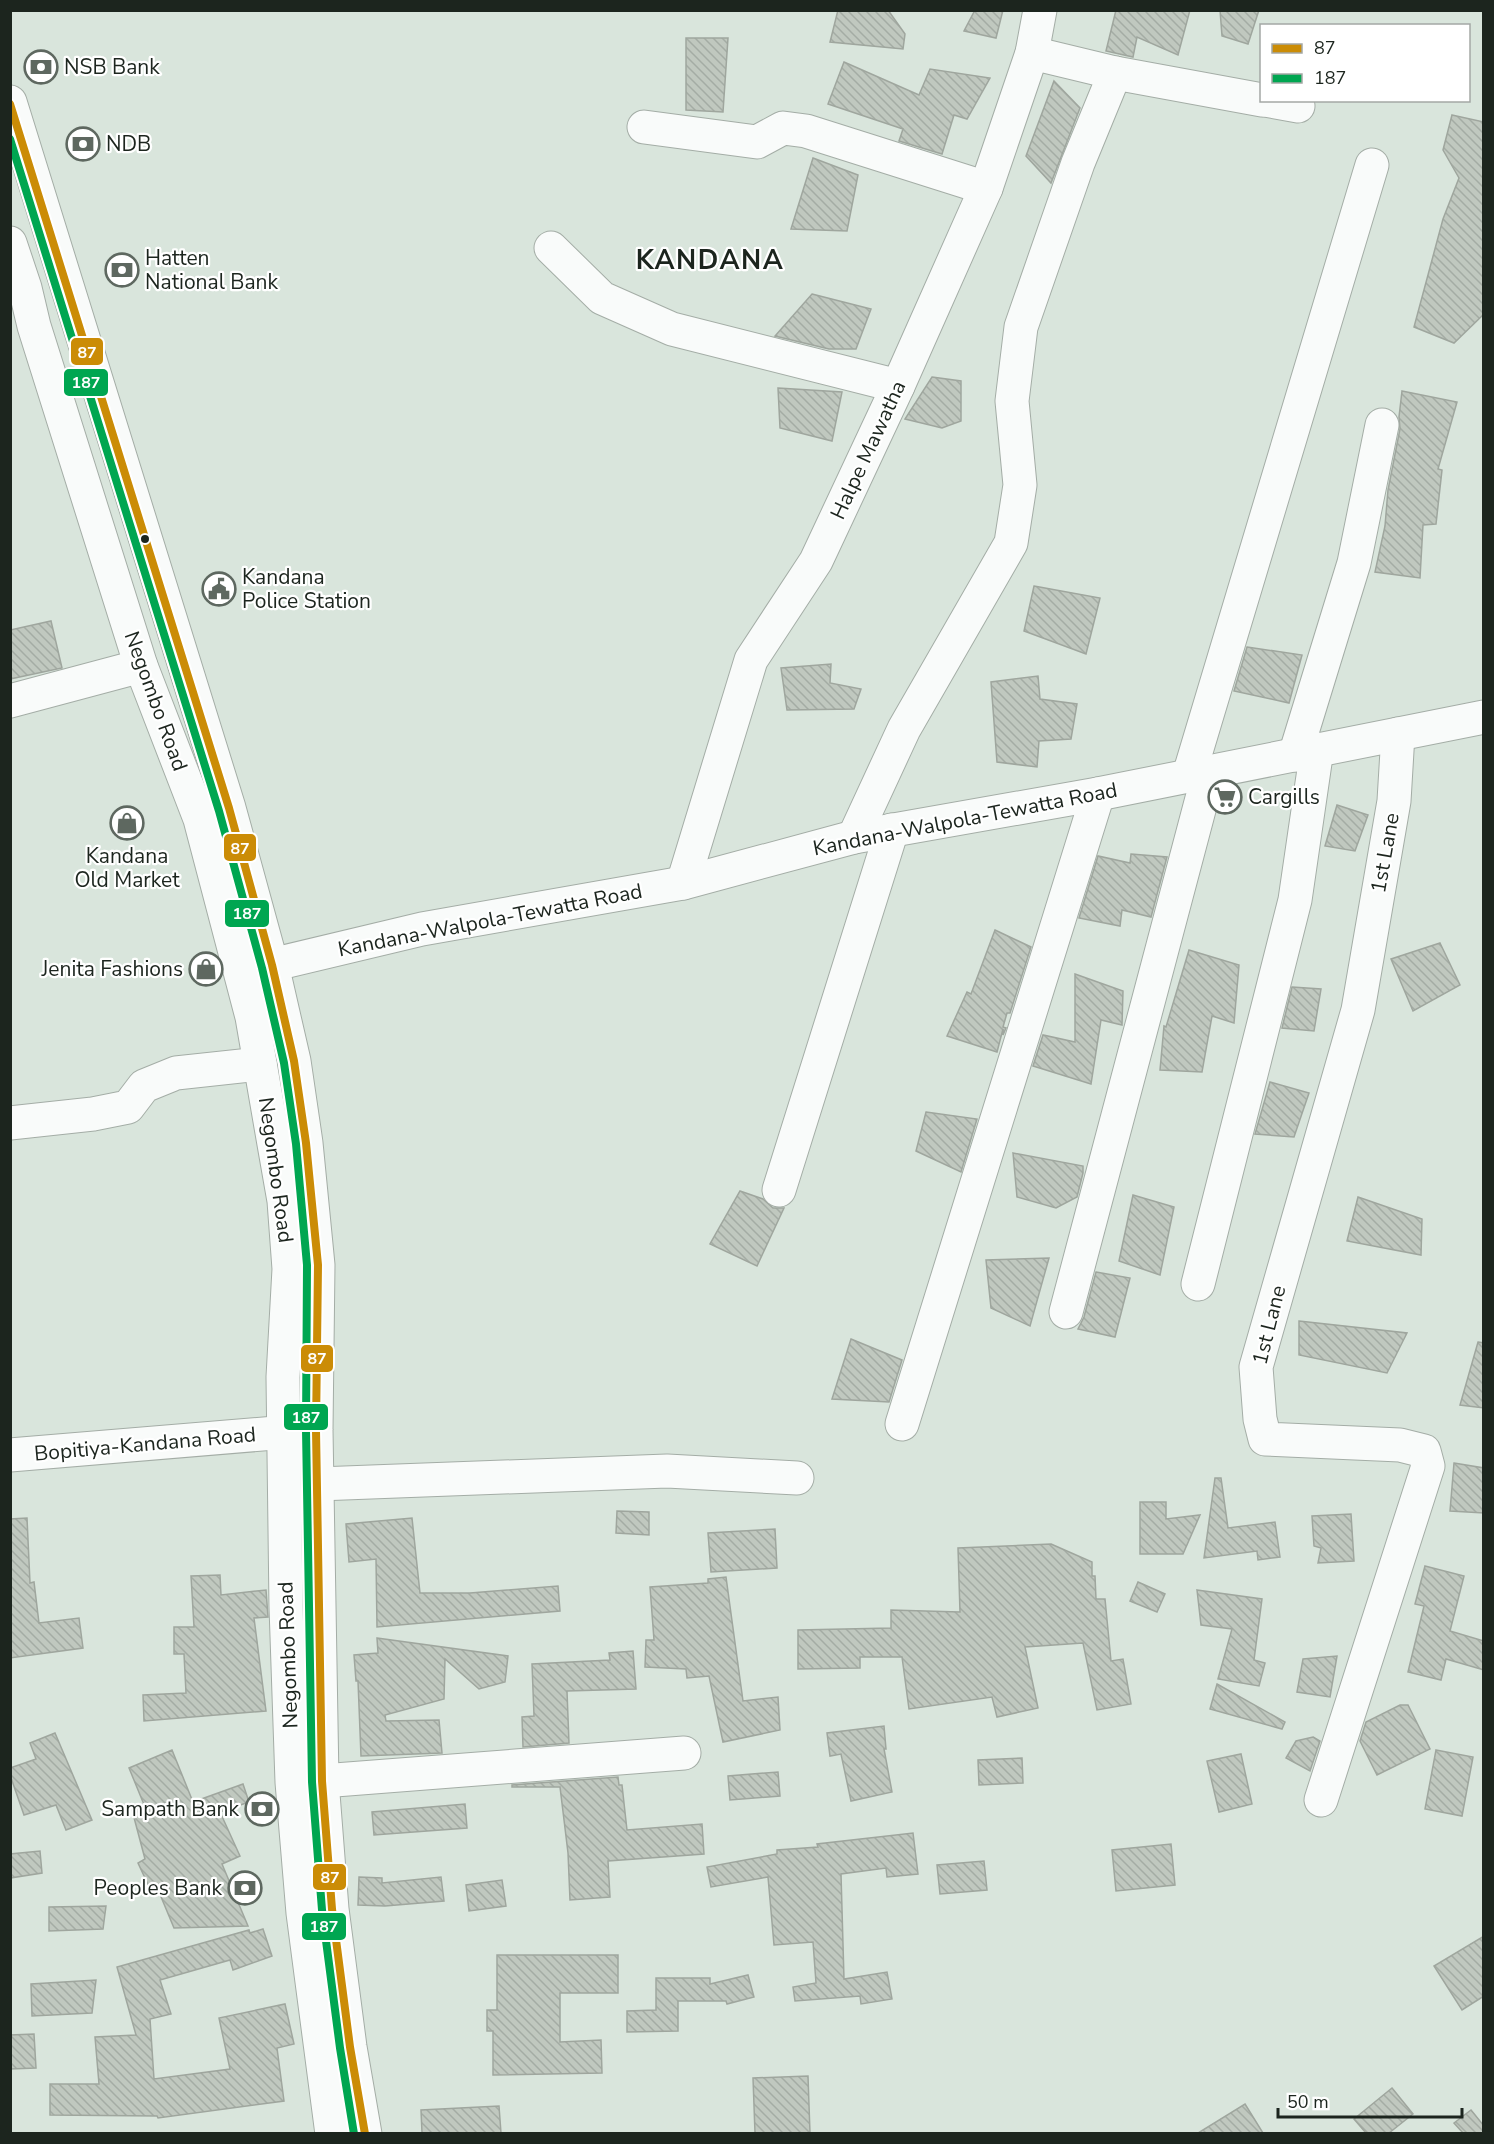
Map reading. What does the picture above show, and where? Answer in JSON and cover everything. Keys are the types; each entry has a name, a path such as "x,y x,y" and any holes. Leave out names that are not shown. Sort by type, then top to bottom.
{"main road":[{"name":"Halpe Mawatha","path":"683,883 752,660 816,561 898,386 986,188 1032,53 1040,10"},
{"path":"1032,53 1114,74 1260,99"},
{"path":"854,837 904,729 1011,543 1020,485 1012,401 1021,327 1078,163 1114,74"},
{"name":"Negombo Road","path":"10,102 229,808 257,969 252,1017 284,1201 289,1269 283,1377 318,1484 322,1781 332,1910 350,2047 365,2133"},
{"path":"1275,102 1298,106"},
{"path":"644,127 757,142 783,128 806,131 986,188"},
{"path":"1066,1312 1199,774 1372,165"},
{"name":"Negombo Road","path":"11,248 18,290 34,326 141,666 294,1061 318,1265 300,1430 286,1607 292,1782 303,1913 332,2133"},
{"path":"551,248 602,298 672,329 898,386"},
{"path":"1198,1284 1295,900 1306,752 1354,563 1382,425"},
{"path":"10,701 141,666"},
{"name":"Kandana-Walpola-Tewatta Road","path":"257,969 422,929 683,883 854,837 1098,794 1484,717"},
{"name":"1st Lane","path":"1322,1800 1428,1466 1424,1451 1400,1445 1265,1439 1260,1419 1256,1367 1358,1010 1394,801 1398,734"},
{"path":"902,1424 1098,794"},
{"path":"779,1190 892,830"},
{"path":"10,1124 93,1114 128,1107 144,1086 176,1073 260,1064"},
{"name":"Bopitiya-Kandana Road","path":"10,1455 300,1430"},
{"path":"318,1484 666,1471 797,1478"},
{"path":"322,1781 684,1753"}],"building":[{"path":"838,10 888,10 905,34 903,49 830,42"},
{"path":"975,10 1003,10 996,38 964,31"},
{"path":"1116,10 1190,10 1178,55 1137,37 1133,57 1106,51"},
{"path":"1220,10 1259,10 1248,44 1222,36"},
{"path":"686,38 728,38 723,112 686,110"},
{"path":"844,62 919,95 930,69 990,78 967,119 954,115 942,154 899,141 903,129 828,104"},
{"path":"1054,81 1080,108 1051,183 1026,156"},
{"path":"1452,115 1484,122 1484,314 1454,343 1414,327 1443,219 1459,178 1443,150"},
{"path":"813,158 858,175 847,231 791,229"},
{"path":"812,294 871,309 856,349 829,349 775,336"},
{"path":"932,377 961,381 961,421 942,428 905,419"},
{"path":"778,388 842,392 832,441 780,428"},
{"path":"1402,391 1457,402 1438,469 1442,470 1436,524 1423,525 1420,578 1375,572 1385,526 1388,490 1400,429"},
{"path":"1034,586 1100,598 1086,654 1024,631"},
{"path":"51,621 62,668 10,679 10,630"},
{"path":"1247,647 1302,655 1289,703 1234,691"},
{"path":"831,664 830,683 861,689 854,709 787,710 781,668"},
{"path":"1038,676 1040,699 1077,704 1071,739 1039,741 1037,767 997,762 991,682"},
{"path":"1337,805 1368,815 1355,851 1325,846"},
{"path":"1131,854 1167,857 1151,917 1122,910 1120,926 1079,918 1098,856 1130,863"},
{"path":"995,930 1031,947 1010,1013 1007,1013 1003,1027 1006,1028 1003,1035 1003,1029 997,1052 947,1036 967,992 971,994"},
{"path":"1440,943 1460,985 1413,1011 1391,959"},
{"path":"1189,950 1239,965 1234,1023 1212,1016 1202,1072 1160,1070 1164,1026 1166,1027"},
{"path":"1075,974 1123,991 1122,1025 1101,1020 1091,1084 1033,1066 1043,1035 1075,1042"},
{"path":"1292,987 1321,989 1314,1031 1282,1028"},
{"path":"1270,1082 1309,1093 1294,1137 1255,1134"},
{"path":"926,1112 977,1119 961,1172 916,1151"},
{"path":"1013,1153 1083,1166 1077,1197 1056,1208 1017,1197"},
{"path":"740,1191 763,1199 773,1208 784,1208 757,1266 710,1244"},
{"path":"1133,1195 1174,1207 1160,1275 1119,1261"},
{"path":"1358,1197 1422,1219 1421,1255 1347,1241"},
{"path":"1049,1258 1030,1326 991,1308 986,1260"},
{"path":"1096,1272 1130,1278 1115,1337 1078,1329 1084,1317"},
{"path":"1299,1321 1407,1333 1387,1373 1299,1355"},
{"path":"851,1339 902,1360 889,1402 832,1399"},
{"path":"1478,1342 1484,1343 1484,1408 1460,1405"},
{"path":"1454,1463 1484,1468 1484,1513 1450,1511"},
{"path":"1215,1478 1221,1478 1228,1528 1275,1522 1280,1557 1258,1560 1257,1551 1204,1558"},
{"path":"1140,1502 1166,1502 1166,1519 1200,1515 1183,1554 1140,1554"},
{"path":"617,1511 649,1512 649,1535 616,1533"},
{"path":"1351,1514 1354,1561 1318,1563 1321,1548 1314,1546 1312,1516"},
{"path":"27,1518 30,1583 34,1582 39,1623 79,1618 83,1648 10,1658 10,1519"},
{"path":"412,1518 420,1593 470,1593 558,1586 560,1611 377,1627 376,1559 349,1562 346,1524"},
{"path":"775,1529 777,1568 711,1572 708,1533"},
{"path":"1051,1544 1092,1562 1096,1599 1105,1599 1111,1661 1123,1659 1131,1704 1097,1710 1083,1643 1025,1647 1038,1708 997,1717 992,1697 909,1709 902,1657 860,1657 860,1668 798,1669 798,1630 891,1628 891,1610 960,1612 958,1548"},
{"path":"1425,1566 1464,1576 1450,1631 1484,1641 1484,1670 1446,1659 1441,1680 1408,1672 1424,1606 1415,1604"},
{"path":"220,1575 221,1595 266,1590 268,1617 254,1618 266,1711 144,1721 143,1695 186,1693 184,1654 174,1654 174,1627 194,1627 191,1576"},
{"path":"726,1577 743,1701 778,1697 780,1730 723,1742 709,1676 687,1678 686,1669 645,1667 646,1640 654,1640 650,1587 708,1583 708,1579"},
{"path":"1138,1582 1165,1594 1157,1612 1130,1601"},
{"path":"1197,1590 1262,1599 1254,1660 1265,1663 1259,1686 1218,1679 1232,1629 1201,1625"},
{"path":"377,1638 508,1656 505,1682 479,1689 445,1659 444,1699 385,1715 386,1721 439,1720 442,1753 361,1756 358,1681 356,1681 354,1655 378,1653"},
{"path":"633,1651 636,1689 567,1691 569,1743 523,1747 522,1717 534,1716 532,1664 610,1660 609,1653"},
{"path":"1337,1656 1330,1697 1297,1692 1303,1659"},
{"path":"1217,1684 1285,1722 1282,1729 1210,1709"},
{"path":"1400,1705 1408,1705 1430,1749 1377,1775 1360,1741 1366,1722"},
{"path":"884,1726 886,1749 884,1749 892,1792 851,1801 841,1754 830,1756 827,1733"},
{"path":"55,1733 92,1820 66,1830 56,1805 24,1815 10,1775 10,1768 36,1759 30,1743"},
{"path":"1313,1737 1320,1741 1310,1771 1286,1758 1296,1741"},
{"path":"172,1750 193,1802 243,1784 249,1802 220,1812 240,1856 222,1864 248,1926 174,1928 159,1892 153,1895 138,1863 145,1859 132,1810 145,1807 129,1768"},
{"path":"1436,1750 1473,1757 1462,1816 1425,1809"},
{"path":"1241,1754 1252,1804 1219,1812 1207,1761"},
{"path":"1022,1758 1023,1783 979,1785 978,1760"},
{"path":"778,1772 780,1796 730,1800 728,1776"},
{"path":"618,1777 619,1785 622,1785 627,1830 702,1824 704,1854 608,1861 610,1897 570,1900 568,1853 560,1787 512,1787 512,1785"},
{"path":"465,1804 467,1828 374,1835 372,1812"},
{"path":"913,1833 918,1874 887,1877 886,1868 841,1874 844,1979 887,1972 892,1999 861,2004 860,1996 795,2001 793,1987 816,1983 813,1942 774,1945 768,1877 711,1887 707,1867 777,1854 777,1850 818,1847 817,1844"},
{"path":"1171,1844 1175,1885 1116,1891 1112,1850"},
{"path":"40,1851 42,1873 10,1878 10,1854"},
{"path":"984,1861 987,1890 940,1894 937,1865"},
{"path":"359,1877 382,1878 382,1883 441,1877 444,1901 385,1906 358,1905"},
{"path":"502,1880 506,1906 469,1911 466,1885"},
{"path":"106,1906 103,1929 49,1931 49,1907"},
{"path":"263,1929 272,1956 233,1970 230,1960 160,1980 171,2014 150,2019 154,2079 230,2069 219,2018 285,2004 294,2044 277,2048 284,2101 158,2118 157,2116 50,2115 50,2084 99,2084 95,2037 136,2035 117,1967 249,1930 250,1933"},
{"path":"1484,1936 1484,1996 1462,2010 1434,1966"},
{"path":"497,1955 618,1955 618,1993 560,1993 560,2042 601,2040 602,2073 493,2075 493,2031 487,2031 487,2010 497,2010"},
{"path":"748,1975 754,1997 727,2004 726,2001 678,2001 678,2031 627,2032 627,2011 656,2010 656,1978 710,1978 710,1984"},
{"path":"96,1980 92,2013 32,2016 31,1984"},
{"path":"34,2034 36,2068 10,2069 10,2035"},
{"path":"808,2076 810,2133 755,2133 753,2078"},
{"path":"1392,2088 1413,2114 1389,2133 1366,2133 1354,2119"},
{"path":"1245,2104 1263,2133 1198,2133"},
{"path":"499,2106 501,2133 422,2133 421,2110"},
{"path":"1471,2110 1484,2126 1484,2133 1463,2133 1454,2123"}],"transit line":[{"name":"87","path":"10,104 229,808 272,965 294,1061 306,1143 318,1265 316,1430 322,1781 332,1909 350,2047 365,2134"},
{"name":"187","path":"10,139 219,811 262,968 284,1063 296,1144 307,1265 306,1430 312,1782 322,1910 354,2134"}],"place":[{"name":"NSB Bank","path":"41,67"},
{"name":"NDB","path":"83,144"},
{"name":"Hatten National Bank","path":"122,270"},
{"name":"Kandana Police Station","path":"219,589"},
{"name":"Cargills","path":"1225,797"},
{"name":"Kandana Old Market","path":"127,823"},
{"name":"Jenita Fashions","path":"206,969"},
{"name":"Sampath Bank","path":"262,1809"},
{"name":"Peoples Bank","path":"245,1888"}],"district":[{"name":"KANDANA","path":"710,260"}]}
